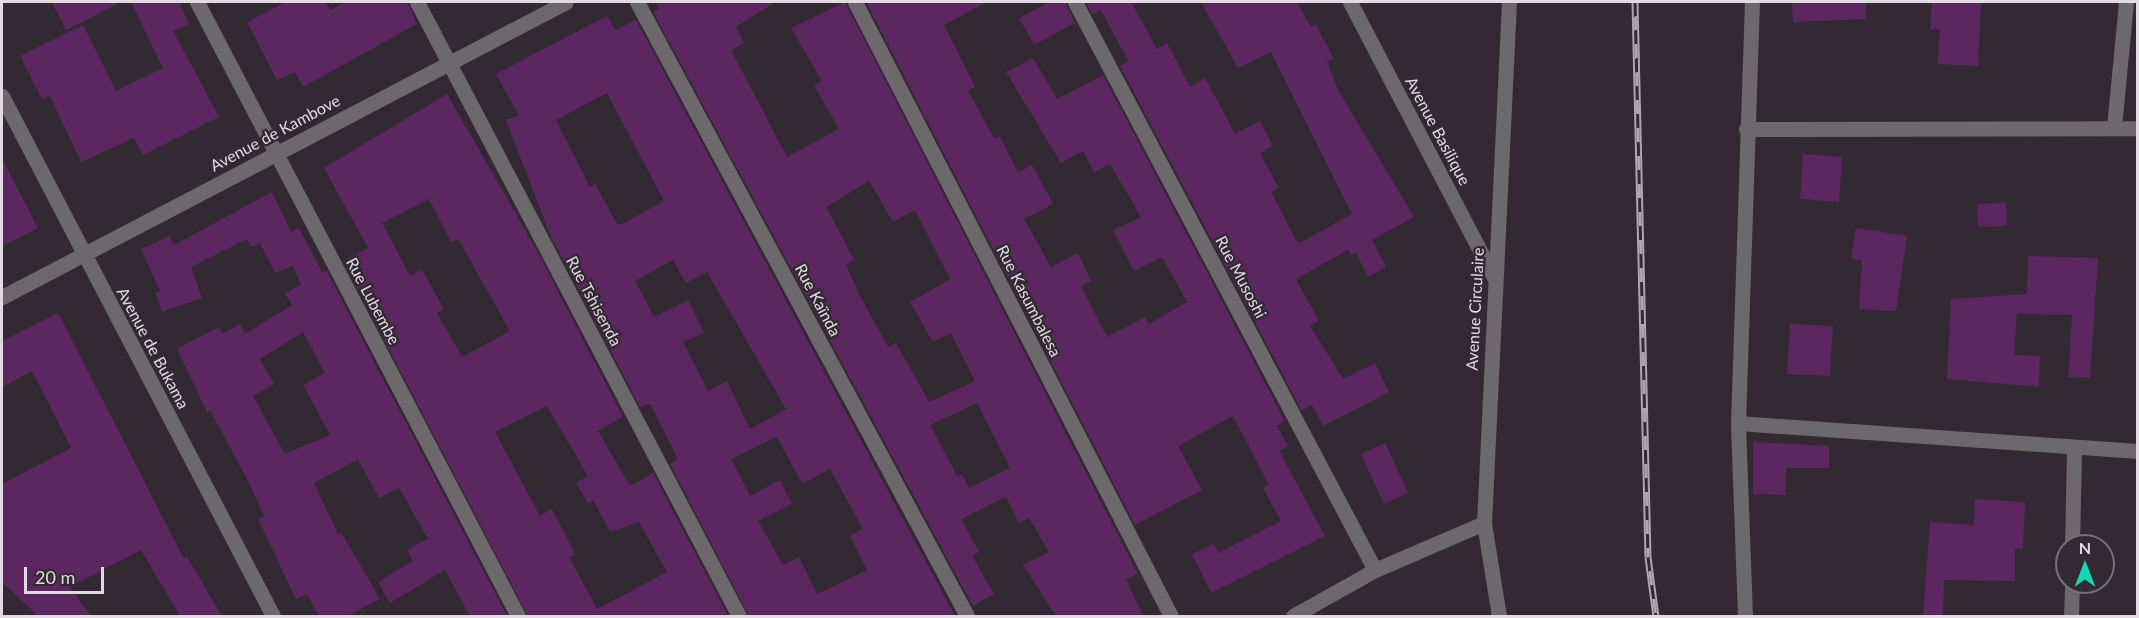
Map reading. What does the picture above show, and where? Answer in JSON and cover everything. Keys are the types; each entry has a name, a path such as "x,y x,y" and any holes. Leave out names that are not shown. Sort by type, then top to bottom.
{"street":[{"name":"Rue Lubembe","path":"197,2 518,616"},
{"name":"Rue Tshisenda","path":"417,2 739,616"},
{"name":"Avenue de Kambove","path":"2,297 449,61 566,2"},
{"name":"Rue Kaïnda","path":"637,2 967,616"},
{"name":"Rue Kasumbalesa","path":"855,2 1171,616"},
{"name":"Rue Musoshi","path":"1075,2 1376,570"},
{"name":"Avenue Basilique","path":"1350,2 1494,278"},
{"name":"Avenue Circulaire","path":"1499,616 1484,524 1509,2"},
{"path":"1745,616 1738,423 1752,2"},
{"path":"2114,127 2126,2"},
{"name":"Avenue de Bukama","path":"2,96 273,616"},
{"path":"1746,129 2138,128"},
{"path":"1738,423 2074,450 2138,451"},
{"path":"2072,534 2074,450"},
{"path":"1293,616 1376,570 1484,524"},
{"path":"2071,616 2072,594"}],"building":[{"path":"52,2 121,2 66,30"},
{"path":"131,2 179,2 189,24 173,31 219,117 143,155 134,138 81,162 50,96 42,100 20,56 83,25 116,91 163,68"},
{"path":"286,2 325,2 330,10 347,2 407,2 417,24 303,87 295,72 277,80 247,22"},
{"path":"655,2 775,2 736,27 744,43 731,50 787,157 839,129 814,85 822,81 791,28 845,2 1138,574 1126,579 1143,616 1056,616 1023,565 1049,552 1029,518 1019,523 1006,497 961,519 979,552 972,556 994,594 973,606 653,12 659,9","holes":["869,181 893,222 915,210 950,279 910,302 933,342 951,333 975,381 929,402 896,343 888,347 859,294 846,265 854,260 826,207","977,403 1010,468 969,488 962,474 957,476 930,425"]},
{"path":"866,2 987,2 944,25 975,87 968,91 994,138 1000,136 1018,173 1032,165 1053,204 1024,219 1051,267 1078,253 1091,281 1081,286 1107,337 1145,317 1149,324 1187,302 1162,257 1134,271 1113,230 1141,217 1110,164 1094,172 1083,151 1061,163 1006,72 1033,58 1057,99 1103,75 1285,421 1277,426 1288,446 1279,451 1325,536 1211,593 1192,554 1214,544 1218,553 1281,521 1263,488 1269,485 1233,416 1178,446 1202,490 1135,525"},
{"path":"1050,2 1065,2 1075,23 1034,45 1019,18"},
{"path":"1086,2 1131,2 1157,49 1167,43 1190,87 1205,78 1235,134 1260,121 1273,146 1260,153 1279,188 1271,192 1298,244 1352,214 1271,52 1238,68 1201,2 1297,2 1311,27 1316,25 1334,59 1327,62 1339,92 1414,217 1372,240 1386,267 1368,277 1356,253 1351,255 1348,250 1296,279 1319,321 1310,326 1343,379 1375,363 1389,392 1323,426 1312,405 1302,411 1120,66 1129,62 1101,10 1092,14"},
{"path":"1792,2 1866,2 1866,19 1793,22"},
{"path":"1932,2 1981,2 1978,66 1938,64 1940,29 1930,29"},
{"path":"607,16 615,30 636,20 955,616 749,616 670,464 678,459 650,404 640,407 551,237 506,120 519,115 496,74","holes":["607,93 664,201 622,224 617,224 595,184 590,187 556,120","673,260 686,283 707,272 786,409 750,429 727,381 708,391 683,342 704,333 688,300 654,317 635,281","777,437 802,484 830,469 863,529 850,536 867,570 817,594 799,557 783,565 758,521 792,504 780,480 750,496 731,459"]},
{"path":"447,94 536,249 623,417 598,431 630,486 653,473 728,616 528,616 343,261 368,248 324,168","holes":["429,199 451,242 458,239 510,331 462,357 437,313 444,309 422,270 410,276 382,223","547,406 588,476 576,483 588,503 593,500 610,532 639,522 667,572 597,609 569,557 575,554 552,509 540,516 495,432"]},
{"path":"1803,154 1842,157 1839,202 1800,199"},
{"path":"2,159 38,228 2,246"},
{"path":"272,192 291,232 299,228 322,272 326,270 507,616 470,616 445,570 390,603 378,582 413,561 407,550 428,539 399,488 379,498 358,459 314,483 338,534 341,532 380,599 347,616 319,616 307,594 296,599 258,519 264,516 248,481 210,410 207,412 177,349 219,327 222,334 240,324 245,334 292,305 285,293 301,285 293,266 275,273 260,243 251,247 247,239 191,267 202,298 162,312 155,292 160,291 141,249 169,236 174,245","holes":["303,332 325,373 303,385 330,435 285,454 253,396 274,384 260,359"]},
{"path":"2006,203 2007,226 1978,227 1977,204"},
{"path":"1856,228 1907,236 1896,311 1859,309 1862,260 1851,259"},
{"path":"2028,256 2098,258 2090,378 2068,377 2072,315 2017,314 2014,355 2040,356 2039,387 1947,379 1951,299 2027,294"},
{"path":"58,313 184,559 187,557 222,616 180,616 141,550 70,587 91,616 38,616 2,582 2,484 71,448 32,371 2,387 2,341"},
{"path":"1790,324 1833,326 1830,376 1787,374"},
{"path":"1753,442 1829,446 1829,468 1786,468 1786,495 1753,494"},
{"path":"1385,443 1408,493 1384,504 1361,454"},
{"path":"1975,499 2025,502 2023,549 2015,548 2015,581 1944,580 1943,616 1923,616 1930,522 1974,525"}],"railway":[{"path":"1635,2 1648,557 1656,616"}]}
